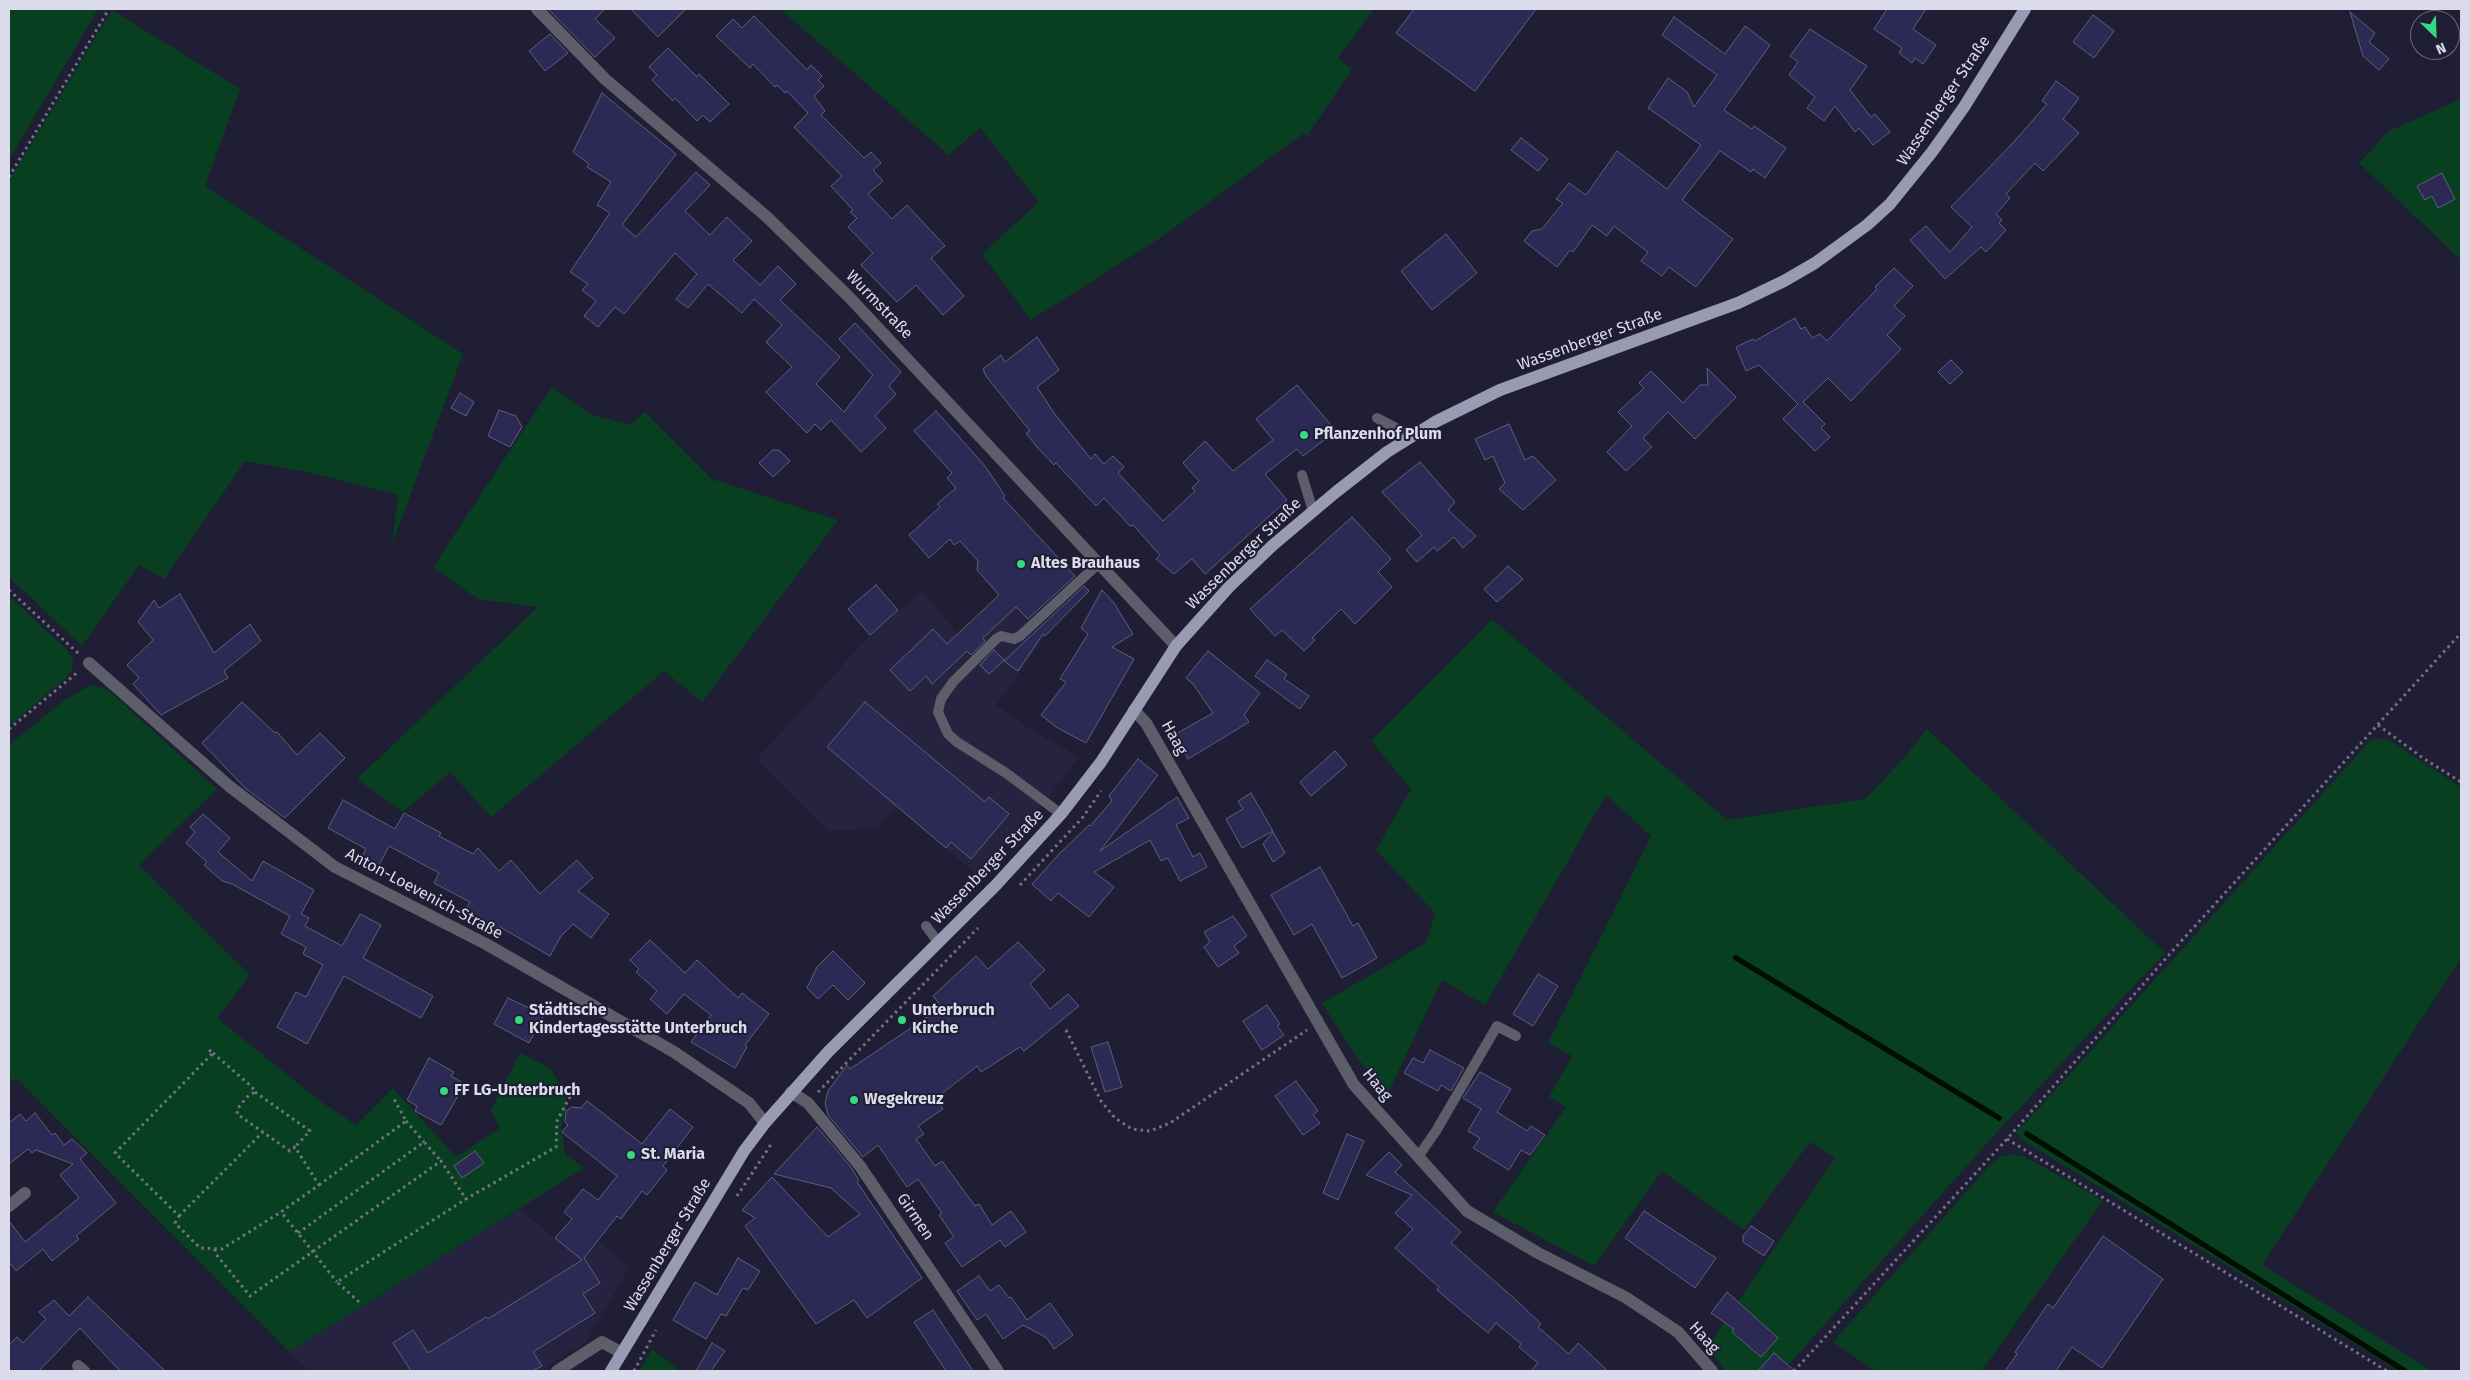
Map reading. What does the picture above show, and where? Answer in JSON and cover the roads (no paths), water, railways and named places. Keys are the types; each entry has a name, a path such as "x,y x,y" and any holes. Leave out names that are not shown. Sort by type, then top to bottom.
{"main road":[{"name":"Wassenberger Straße","path":"611,1371 744,1151 765,1123 828,1052 938,942 1061,814 1096,769 1176,646 1229,587 1313,511 1387,452 1411,436 1465,406 1500,390 1738,303 1816,263 1867,225 1905,186 1964,107 2025,9"}],"street":[{"name":"Wurmstraße","path":"537,9 605,79 767,217 850,298 1176,646"},
{"name":"Anton-Loevenich-Straße","path":"89,663 229,786 335,867 486,944 674,1052 749,1103 765,1123"},
{"name":"Haag","path":"1134,710 1146,723 1354,1085 1467,1211 1538,1253 1625,1297 1678,1332 1712,1371"},
{"name":"Girmen","path":"791,1092 808,1102 860,1166 998,1371"},
{"path":"9,1206 25,1193"},
{"path":"557,1371 602,1342 622,1353"}],"lane":[{"path":"1377,418 1411,436"},
{"path":"1302,474 1313,511"},
{"path":"1061,814 1006,773 956,742 948,734 938,712 941,699 953,682 996,639 1001,636 1014,639 1020,636 1098,564"},
{"path":"926,926 938,942"},
{"path":"1418,1156 1436,1131 1497,1026 1516,1036"}],"waterway":[{"path":"1736,958 1999,1118"},
{"path":"2027,1134 2405,1371"}],"place":[{"name":"Pflanzenhof Plum","path":"1304,435"},
{"name":"Altes Brauhaus","path":"1021,564"},
{"name":"Städtische Kindertagesstätte Unterbruch","path":"519,1020"},
{"name":"Unterbruch Kirche","path":"902,1020"},
{"name":"FF LG-Unterbruch","path":"444,1091"},
{"name":"Wegekreuz","path":"854,1100"},
{"name":"St. Maria","path":"631,1155"}]}
